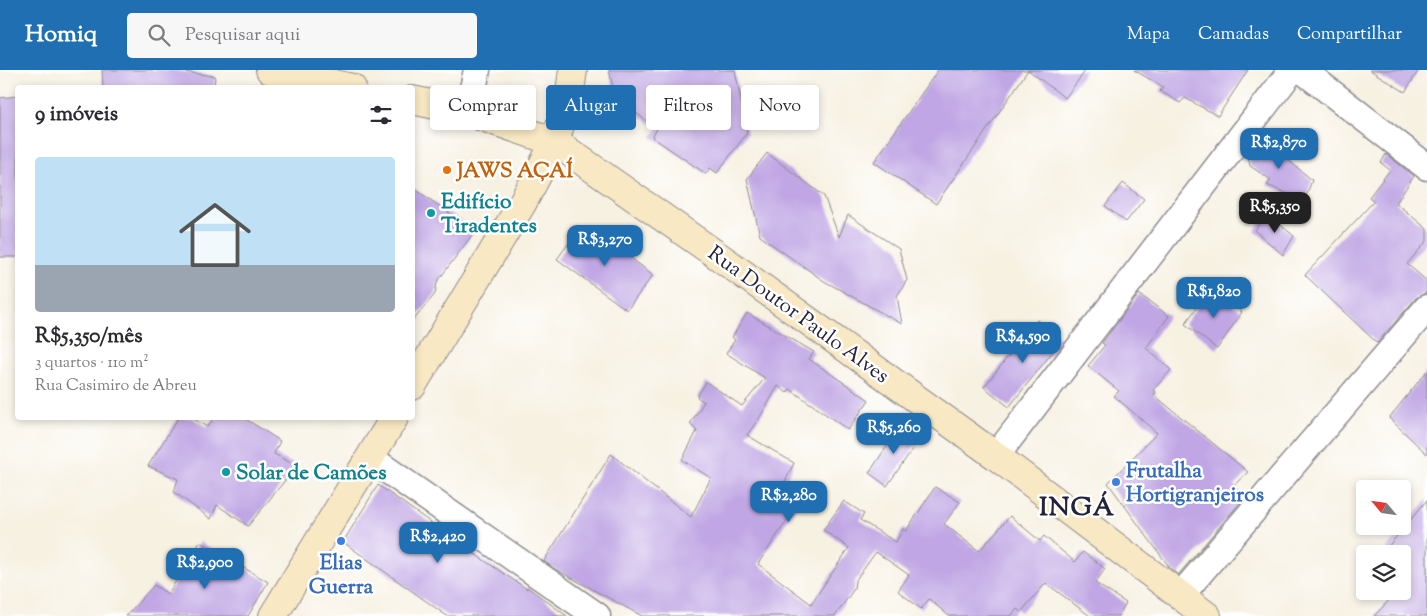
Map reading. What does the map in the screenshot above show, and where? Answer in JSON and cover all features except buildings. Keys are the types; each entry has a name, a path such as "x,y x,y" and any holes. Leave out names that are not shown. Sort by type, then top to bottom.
{"main road":[{"path":"270,70 338,85"},
{"path":"415,381 523,202 555,142 570,92 572,70"},
{"name":"Rua Doutor Paulo Alves","path":"415,101 430,104"},
{"name":"Rua Doutor Paulo Alves","path":"520,130 555,142 721,258 996,456 1207,616"},
{"path":"274,616 393,420"}],"street":[{"path":"474,85 477,70"},
{"path":"996,456 1292,70"},
{"path":"1302,70 1427,167"},
{"path":"1180,596 1427,308"},
{"path":"370,458 597,616"}],"place":[{"name":"JAWS AÇAÍ","path":"447,170"},
{"name":"Edifício Tiradentes","path":"431,213"},
{"name":"Solar de Camões","path":"226,472"},
{"name":"Frutalha Hortigranjeiros","path":"1116,482"},
{"name":"Elias Guerra","path":"341,541"}],"district":[{"name":"INGÁ","path":"1077,506"}]}
